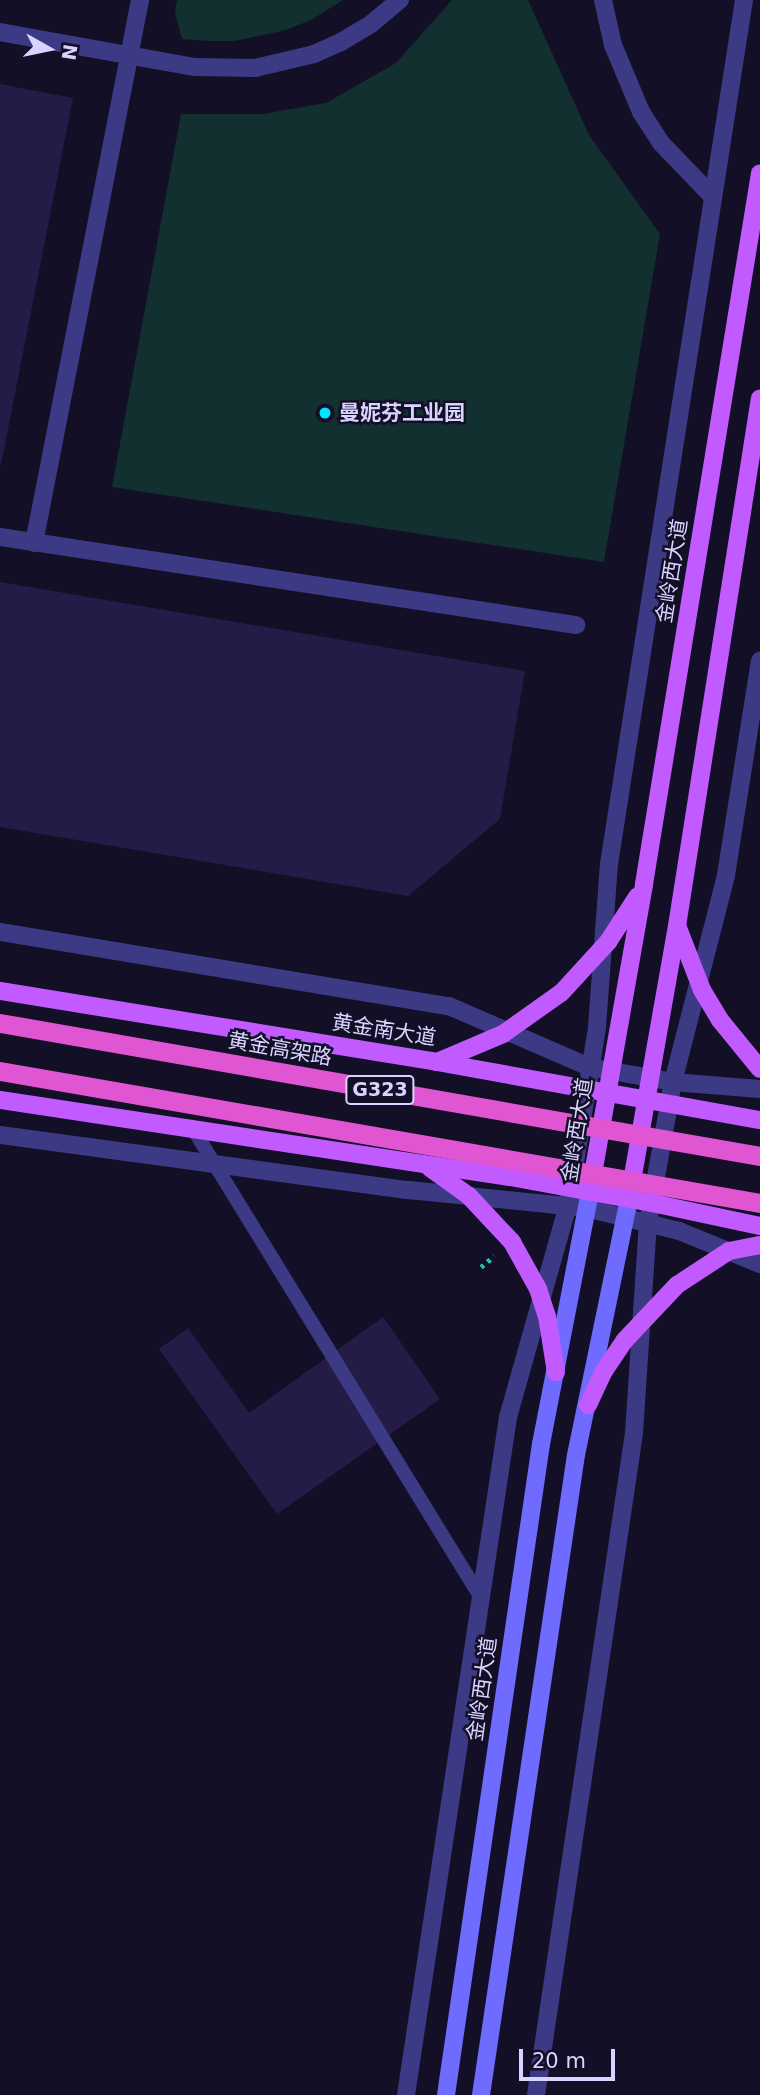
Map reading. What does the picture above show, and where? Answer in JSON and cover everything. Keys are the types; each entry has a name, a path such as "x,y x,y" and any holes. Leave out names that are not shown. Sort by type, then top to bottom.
{"highway":[{"name":"黄金高架路","path":"0,1023 760,1156"},
{"name":"G323","path":"0,1071 760,1203"}],"main road":[{"name":"金岭西大道","path":"446,2095 541,1444 644,884 760,173"},
{"path":"481,2095 572,1482 648,1100 753,490 760,398"},
{"path":"437,1062 507,1031 562,992 603,949 628,914 644,884"},
{"path":"677,926 698,981 720,1020 760,1069"},
{"name":"黄金南大道","path":"0,991 437,1062 760,1120"},
{"path":"0,1100 424,1164 569,1197 588,1200 629,1198 760,1226"},
{"path":"424,1164 469,1196 512,1242 541,1299 553,1343 556,1372"},
{"path":"587,1405 604,1371 641,1321 677,1285 729,1251 760,1245"}],"street":[{"path":"34,543 139,0"},
{"path":"0,32 225,69 285,63 341,42 371,24 400,0"},
{"path":"603,0 613,45 641,113 662,143 712,196"},
{"path":"406,2095 508,1417 569,1197 597,1027 609,864 744,0"},
{"path":"0,537 576,625"},
{"path":"536,2095 634,1433 648,1222 673,1082 726,875 760,661"},
{"path":"0,932 449,1006 589,1067 673,1082 760,1089"},
{"path":"0,1135 469,1196 569,1197"},
{"path":"588,1200 626,1217 648,1222 760,1264"}],"lane":[{"path":"193,1129 481,1598"}],"green space":[{"path":"177,0 343,0 311,20 286,30 235,41 208,41 182,39 175,13"},
{"path":"452,0 528,0 589,135 660,234 604,562 112,487 181,114 263,114 326,103 396,63"}],"building":[{"path":"0,84 73,98 1,465 0,465"},
{"path":"0,582 525,671 500,819 408,896 0,827"},
{"path":"383,1317 440,1399 277,1514 159,1349 188,1328 249,1413"}],"place":[{"name":"曼妮芬工业园","path":"325,413"}]}
